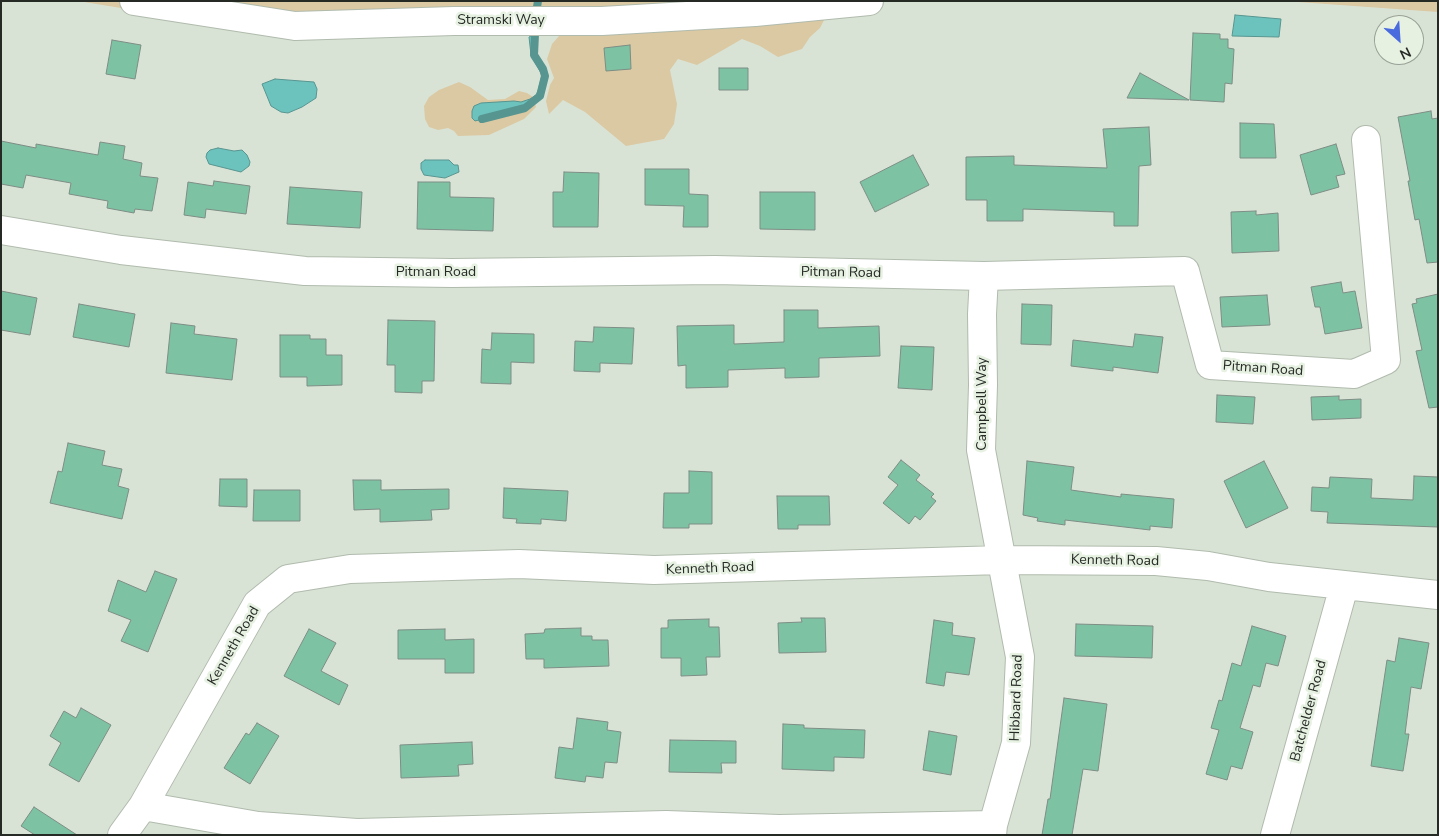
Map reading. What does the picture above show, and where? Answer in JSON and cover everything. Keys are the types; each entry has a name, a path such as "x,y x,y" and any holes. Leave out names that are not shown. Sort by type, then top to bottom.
{"street":[{"name":"Stramski Way","path":"134,1 295,26 454,21 602,22 755,12 869,1"},
{"name":"Pitman Road","path":"1,230 121,250 305,271 452,274 715,270 984,276 1185,271 1210,365 1354,374 1386,360 1366,140"},
{"name":"Campbell Way","path":"984,276 981,450 1002,560"},
{"name":"Kenneth Road","path":"122,835 143,806 257,604 288,579 350,569 499,564 654,570 1002,560 1156,561 1208,566 1269,578 1438,595"},
{"name":"Hibbard Road","path":"993,830 1016,743 1020,657 1002,560"},
{"name":"Batchelder Road","path":"1275,835 1344,586"},
{"path":"143,806 258,826 357,833 666,825 779,829 993,830"}],"shaded area":[{"path":"78,1 865,1 826,16 820,28 810,37 802,49 778,57 760,46 742,39 697,65 678,59 670,70 677,104 674,124 664,139 626,146 585,112 563,100 549,114 546,101 554,78 547,59 552,44 559,36 581,32 615,35 650,27 225,25"},
{"path":"1284,1 1438,1 1438,12"},
{"path":"459,82 470,87 488,100 505,99 519,91 527,93 533,97 536,107 524,119 489,135 458,136 448,128 438,130 429,127 425,119 424,106 429,97 439,90"}],"water":[{"path":"1235,15 1281,19 1279,37 1232,36"},
{"path":"535,34 534,55 545,76 540,95 525,108 475,121 472,118 472,111 474,106 481,103 521,102 536,95 542,75 531,55 529,37"},
{"path":"275,79 314,82 317,89 316,98 288,113 281,112 271,106 262,84"},
{"path":"218,148 234,151 242,150 247,155 250,162 249,166 241,172 209,164 206,157 207,153"},
{"path":"425,160 449,160 454,165 458,165 459,172 445,178 424,175 421,163"}],"building":[{"path":"1193,33 1220,34 1220,39 1228,39 1228,48 1234,49 1232,84 1225,83 1224,102 1190,100"},
{"path":"112,40 141,45 135,79 106,74"},
{"path":"630,45 631,69 606,71 604,48"},
{"path":"719,68 748,68 748,90 719,90"},
{"path":"1140,73 1189,100 1127,98"},
{"path":"1431,111 1432,119 1438,118 1438,262 1427,263 1419,219 1415,220 1398,117"},
{"path":"1240,123 1274,124 1276,158 1240,158"},
{"path":"1149,127 1151,165 1139,166 1138,226 1114,226 1114,212 1023,209 1023,221 987,221 987,200 966,200 966,157 1014,156 1014,165 1107,168 1103,129"},
{"path":"1,141 36,148 36,144 98,155 100,142 125,146 123,159 142,163 140,176 158,178 152,211 135,209 134,213 107,208 108,201 69,194 71,183 26,175 23,188 1,184"},
{"path":"1336,144 1345,174 1336,176 1339,187 1311,195 1300,155"},
{"path":"913,155 929,185 875,212 860,182"},
{"path":"645,169 689,169 689,194 708,195 708,227 683,227 684,206 645,205"},
{"path":"564,172 599,173 598,227 553,227 553,192 563,192"},
{"path":"214,181 250,186 246,214 206,209 205,218 184,215 188,182 213,186"},
{"path":"418,182 450,182 450,197 494,198 493,231 417,229"},
{"path":"290,187 362,192 360,228 287,224"},
{"path":"760,192 815,192 815,230 760,229"},
{"path":"1256,211 1256,215 1278,213 1279,251 1232,253 1231,212"},
{"path":"1341,282 1343,293 1355,291 1362,328 1325,334 1320,307 1315,307 1311,287"},
{"path":"1,291 37,298 30,335 1,330"},
{"path":"1438,294 1438,407 1429,408 1416,351 1422,350 1412,304 1417,303 1416,299"},
{"path":"1267,295 1270,325 1222,327 1220,297"},
{"path":"79,304 135,314 129,347 73,337"},
{"path":"1022,304 1052,305 1051,345 1021,344"},
{"path":"784,310 818,310 818,328 879,326 880,356 819,358 819,377 785,378 785,368 728,370 728,387 686,388 686,365 678,366 677,326 734,325 734,344 784,342"},
{"path":"388,320 435,321 434,381 422,381 422,393 395,392 395,365 387,365"},
{"path":"171,323 195,326 194,334 237,339 232,380 166,373"},
{"path":"594,327 634,328 632,364 600,363 600,372 574,371 575,341 593,342"},
{"path":"492,333 534,334 534,363 511,362 511,384 481,383 482,349 491,350"},
{"path":"1135,334 1163,337 1158,373 1113,367 1113,371 1071,366 1073,340 1133,347"},
{"path":"280,335 310,335 310,339 326,339 326,355 342,355 342,385 307,386 307,377 280,377"},
{"path":"901,346 934,347 932,390 898,388"},
{"path":"1217,395 1255,397 1253,424 1216,422"},
{"path":"1339,396 1339,400 1361,399 1361,418 1312,420 1311,397"},
{"path":"68,443 105,451 102,465 122,469 118,486 129,489 122,519 50,503 58,471 62,472"},
{"path":"901,460 920,475 916,480 934,494 931,497 936,501 920,520 915,516 909,524 883,503 898,485 888,477"},
{"path":"1027,461 1074,467 1071,490 1121,497 1121,494 1174,499 1172,528 1150,526 1150,530 1065,520 1065,525 1037,521 1038,518 1023,515"},
{"path":"1264,461 1288,508 1246,528 1224,481"},
{"path":"689,471 712,472 712,524 689,524 689,528 663,528 664,493 689,493"},
{"path":"1414,476 1438,477 1438,527 1327,523 1328,512 1311,511 1312,487 1329,488 1330,477 1372,479 1371,498 1413,500"},
{"path":"220,479 247,479 247,507 219,506"},
{"path":"353,480 381,480 381,490 449,489 449,509 431,510 432,520 380,522 380,509 354,510"},
{"path":"504,488 568,491 566,521 541,519 541,524 516,523 517,519 503,518"},
{"path":"254,490 300,490 300,521 253,521"},
{"path":"777,496 829,496 830,525 798,525 798,529 778,529"},
{"path":"155,571 177,579 148,652 121,641 131,620 108,611 118,580 146,592"},
{"path":"801,618 825,618 826,652 779,653 778,623 802,622"},
{"path":"709,619 709,627 719,627 720,657 706,657 707,675 681,676 681,658 661,658 661,628 668,628 668,620"},
{"path":"934,620 953,623 952,635 975,638 969,675 946,672 944,686 926,683"},
{"path":"1076,624 1153,626 1152,658 1075,656"},
{"path":"1252,626 1286,636 1278,666 1266,663 1260,687 1253,685 1240,728 1253,732 1242,769 1231,766 1227,780 1206,774 1219,730 1211,728 1219,700 1222,701 1232,663 1241,666"},
{"path":"581,628 581,636 592,636 592,640 608,640 609,666 544,668 544,659 526,659 525,634 544,633 545,629"},
{"path":"309,629 336,643 321,671 348,685 339,705 284,676"},
{"path":"445,629 445,640 474,639 474,673 445,673 445,659 398,659 398,630"},
{"path":"1399,638 1429,643 1421,689 1411,687 1405,734 1409,734 1403,771 1371,766 1387,660 1395,662"},
{"path":"1064,698 1107,704 1098,771 1083,769 1072,835 1042,835 1048,799 1050,799"},
{"path":"81,708 111,725 79,782 49,765 61,743 50,736 64,711 76,718"},
{"path":"577,718 608,722 607,730 621,732 617,763 605,762 603,778 586,776 585,782 555,778 559,747 573,749"},
{"path":"257,723 279,736 250,784 224,768 246,733 249,735"},
{"path":"783,724 804,725 804,728 865,730 864,758 834,757 834,771 782,769"},
{"path":"929,731 957,736 951,775 923,770"},
{"path":"670,740 736,741 736,763 721,763 722,773 669,772"},
{"path":"472,742 473,764 458,765 459,776 401,778 400,745"},
{"path":"34,807 77,835 35,835 21,826"}],"waterway":[{"path":"537,7 538,1"},
{"path":"482,119 525,108 540,96 545,76 534,55 535,34"}]}
